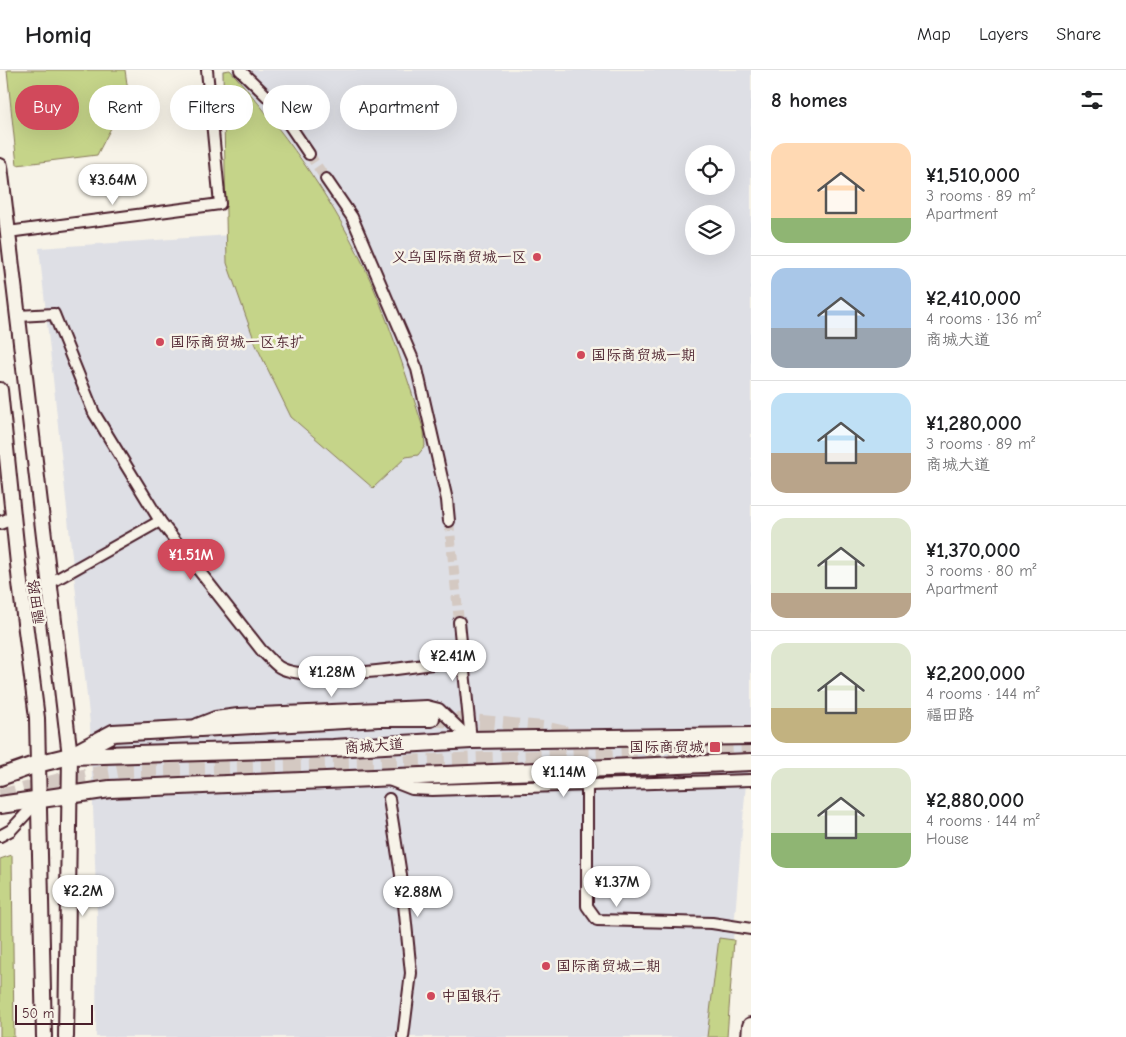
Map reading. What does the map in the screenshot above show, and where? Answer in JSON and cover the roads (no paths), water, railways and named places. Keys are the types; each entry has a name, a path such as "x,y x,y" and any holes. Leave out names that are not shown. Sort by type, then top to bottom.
{"main road":[{"name":"福田路","path":"0,166 70,756 66,1037"},
{"name":"福田路","path":"0,390 37,718 44,1037"},
{"path":"70,756 114,733 179,731 379,718 431,718"},
{"name":"商城大道","path":"0,777 37,764 70,756 333,748 471,740 751,736"},
{"name":"商城大道","path":"0,805 38,801 110,789 751,762"},
{"path":"750,1037 751,1026"}],"street":[{"path":"8,232 220,204 207,70"},
{"path":"240,70 276,105 309,154"},
{"path":"326,179 352,217 417,369 447,500 449,521"},
{"path":"18,316 54,314 94,413 160,521 262,651 279,667 329,674 410,668 463,659"},
{"path":"0,523 14,518"},
{"path":"50,583 160,521"},
{"path":"459,622 471,740"},
{"path":"179,731 215,717 238,714 427,706 439,709 471,740"},
{"path":"384,777 412,789 426,790 751,780"},
{"path":"587,785 587,906 597,920 712,923 751,929"},
{"path":"389,799 401,875 411,973 402,1037"},
{"path":"0,836 11,830 38,801"}],"tunnel":[{"path":"309,154 326,179"},
{"path":"449,521 459,622"},
{"path":"431,718 543,729 574,736"},
{"path":"0,797 60,781 124,770 376,764 751,750"}],"place":[{"name":"义乌国际商贸城一区","path":"537,257"},
{"name":"国际商贸城一区东扩","path":"160,342"},
{"name":"国际商贸城一期","path":"581,355"},
{"name":"国际商贸城","path":"715,747"},
{"name":"国际商贸城二期","path":"546,966"},
{"name":"中国银行","path":"431,996"}]}
